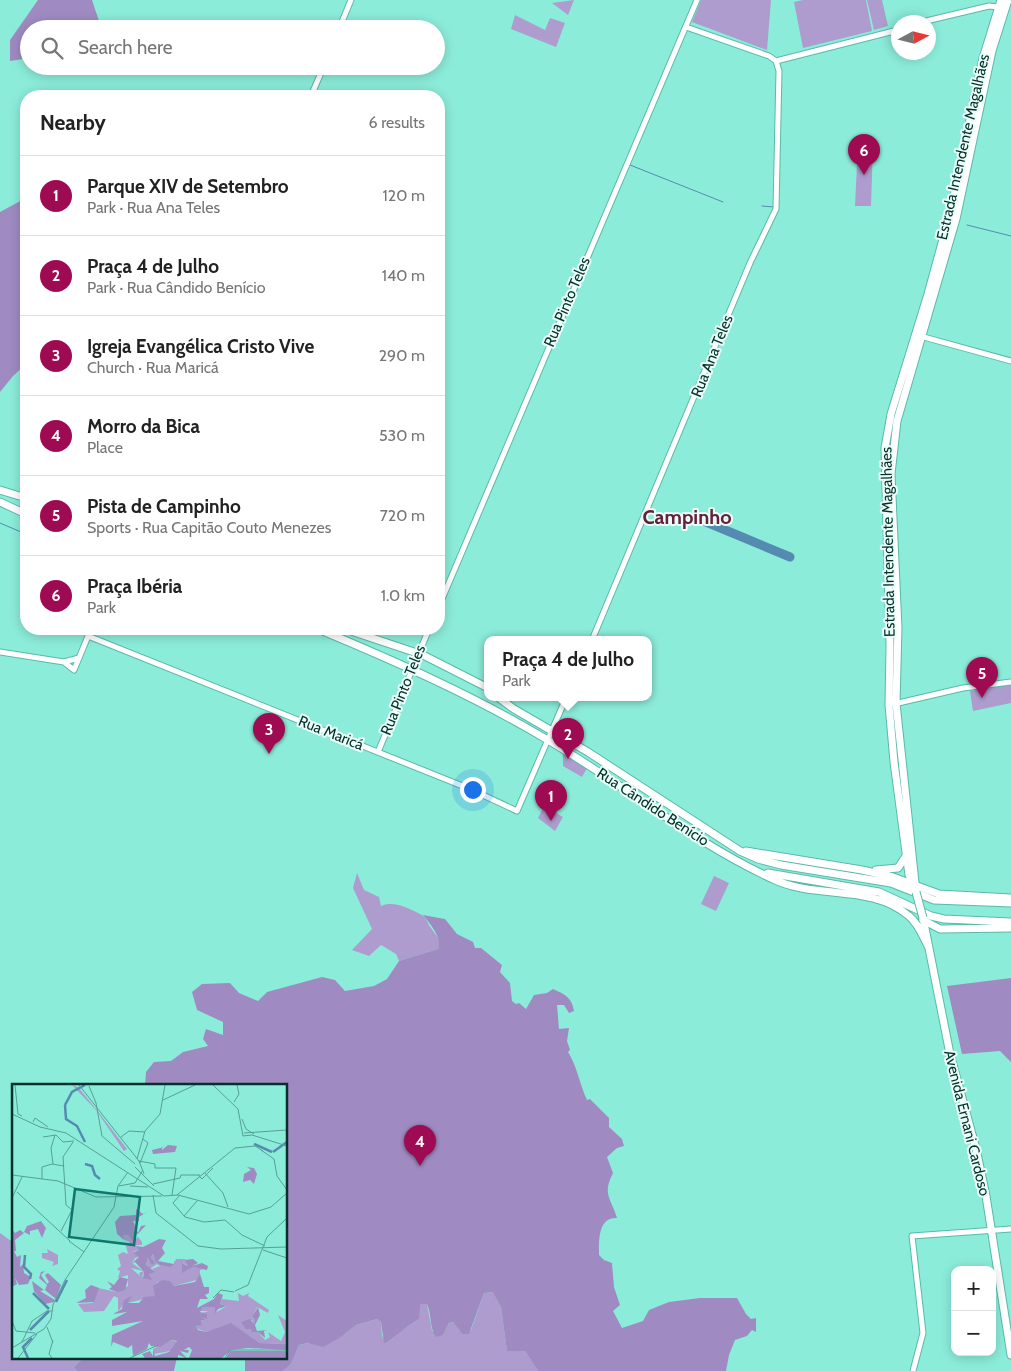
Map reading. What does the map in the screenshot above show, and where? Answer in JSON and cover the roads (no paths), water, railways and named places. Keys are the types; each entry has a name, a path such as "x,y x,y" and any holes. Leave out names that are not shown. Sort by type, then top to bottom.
{"main road":[{"name":"Estrada Intendente Magalhães","path":"919,336 956,219 992,51 1008,0"},
{"name":"Estrada Intendente Magalhães","path":"916,889 910,880 894,762 893,704 898,628 892,452 897,421 951,210 983,58 1000,4"},
{"path":"0,490 20,496"},
{"path":"0,502 20,511"},
{"name":"Rua Cândido Benício","path":"332,635 411,668 547,739 735,861 781,882 872,898 910,916 928,948"},
{"path":"364,635 417,653 484,686"},
{"name":"Rua Cândido Benício","path":"503,701 551,729 740,851 862,870 893,877 916,889 939,894 1011,898"},
{"name":"Estrada Intendente Magalhães","path":"893,704 916,889"},
{"path":"740,851 758,859 781,865 891,883 934,900 1011,903"},
{"path":"862,870 894,870 900,866 907,856"},
{"path":"758,870 779,876 879,892 931,916 944,919 1011,922"},
{"name":"Avenida Ernani Cardoso","path":"916,889 950,1054 976,1149 992,1229 1011,1356"},
{"path":"923,919 940,929 1011,928"}],"street":[{"path":"343,20 351,0"},
{"name":"Rua Pinto Teles","path":"445,592 697,0"},
{"path":"936,19 1000,4"},
{"path":"686,27 769,56 776,61 891,32"},
{"name":"Rua Ana Teles","path":"594,636 750,263 776,209 779,71 776,61"},
{"path":"314,90 320,75"},
{"path":"919,336 1011,361"},
{"name":"Rua Pinto Teles","path":"378,752 426,635"},
{"path":"64,662 74,670 88,636"},
{"name":"Rua Maricá","path":"88,636 470,789 517,811 521,801"},
{"path":"0,652 64,662 79,658"},
{"path":"893,704 963,688 1011,682"},
{"path":"508,807 521,801 565,701"},
{"path":"913,1371 923,1332 912,1236 1011,1229"}],"waterway":[{"path":"630,165 723,202"},
{"path":"762,206 774,207"},
{"path":"967,225 1011,236"},
{"path":"707,519 706,522 790,557"},
{"path":"0,523 20,532"}],"place":[{"name":"Praça Ibéria","path":"864,175"},
{"name":"Pista de Campinho","path":"982,698"},
{"name":"Igreja Evangélica Cristo Vive","path":"269,754"},
{"name":"Praça 4 de Julho","path":"568,759"},
{"name":"Parque XIV de Setembro","path":"551,821"},
{"name":"Morro da Bica","path":"420,1166"}],"district":[{"name":"Campinho","path":"687,517"}]}
